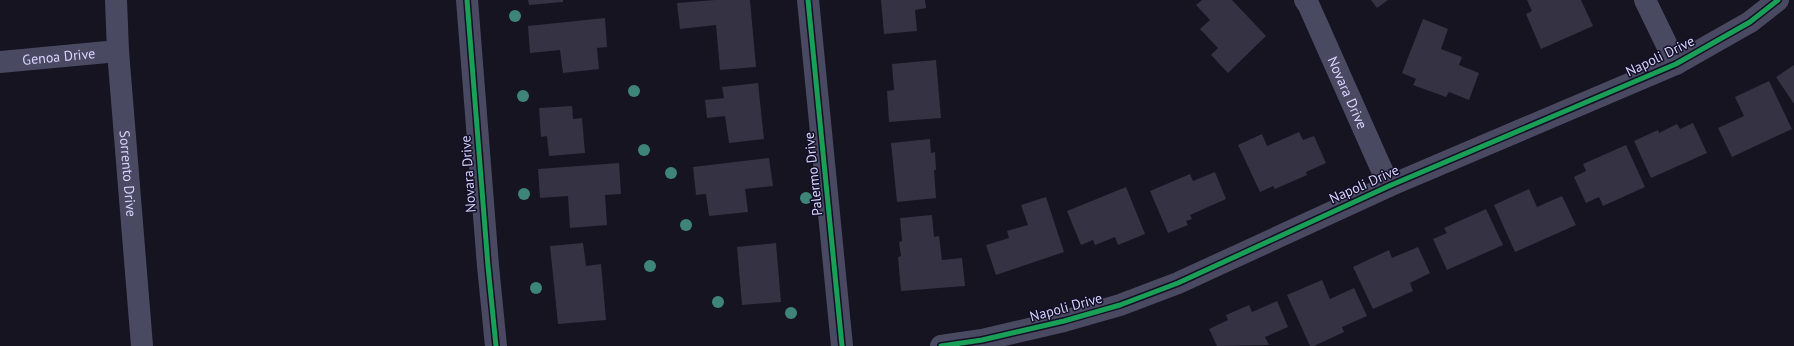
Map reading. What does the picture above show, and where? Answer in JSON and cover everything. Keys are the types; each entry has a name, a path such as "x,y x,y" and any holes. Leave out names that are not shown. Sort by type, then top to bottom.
{"street":[{"name":"Sorrento Drive","path":"116,0 118,51 142,346"},
{"name":"Novara Drive","path":"467,0 488,266 496,346"},
{"name":"Palermo Drive","path":"808,0 842,346"},
{"name":"Novara Drive","path":"1305,0 1310,6 1389,186"},
{"path":"1645,0 1676,64"},
{"name":"Napoli Drive","path":"941,346 1018,333 1120,305 1178,283 1389,186 1676,64 1750,22 1778,0"},
{"name":"Genoa Drive","path":"0,62 118,51"}],"building":[{"path":"528,0 563,0 563,2 529,5"},
{"path":"715,0 750,0 756,67 720,70 716,25 680,29 677,3"},
{"path":"881,0 925,0 926,8 915,10 917,31 884,34"},
{"path":"1202,0 1232,0 1266,36 1228,73 1211,55 1218,48 1200,29 1210,20 1196,5"},
{"path":"1371,0 1388,0 1377,8"},
{"path":"1527,0 1581,0 1593,26 1541,49 1526,14 1532,11"},
{"path":"605,18 607,47 597,48 599,69 563,73 560,50 530,53 528,26"},
{"path":"1423,19 1448,29 1441,49 1462,57 1459,65 1479,73 1469,100 1449,92 1446,97 1413,85 1416,79 1402,73"},
{"path":"936,60 941,118 889,122 887,91 894,90 892,64"},
{"path":"1794,65 1794,104 1776,77"},
{"path":"1769,81 1792,129 1732,157 1718,128 1744,116 1735,97"},
{"path":"758,83 764,139 729,143 725,116 707,118 705,100 724,98 722,87"},
{"path":"572,106 573,119 582,118 585,153 549,156 547,136 541,137 539,108"},
{"path":"1693,123 1707,153 1651,178 1634,141 1658,130 1659,133 1677,124 1680,129"},
{"path":"1299,132 1303,140 1314,136 1326,163 1306,172 1307,175 1275,189 1273,186 1260,192 1238,145 1262,134 1267,146"},
{"path":"930,139 931,153 935,152 936,170 934,170 936,198 897,202 891,143"},
{"path":"1626,145 1645,187 1603,206 1599,197 1586,203 1574,177 1586,171 1583,164"},
{"path":"769,158 773,186 745,189 748,212 709,216 706,194 696,195 693,167"},
{"path":"619,163 621,194 605,195 607,225 570,228 568,196 540,198 538,169"},
{"path":"1215,172 1226,199 1190,215 1192,219 1186,221 1188,225 1168,233 1150,191 1190,174 1193,181"},
{"path":"1126,187 1145,234 1118,245 1115,237 1095,245 1093,240 1081,245 1067,211"},
{"path":"1529,189 1537,207 1562,196 1576,225 1515,252 1494,205"},
{"path":"1046,197 1064,252 996,275 986,245 1009,238 1007,231 1028,225 1021,205"},
{"path":"1486,209 1503,245 1447,270 1433,239 1447,233 1444,228"},
{"path":"932,215 934,237 939,236 942,260 962,258 965,286 901,291 898,257 901,256 899,242 902,241 900,218"},
{"path":"583,243 586,266 601,264 606,320 558,324 550,246"},
{"path":"776,243 781,302 742,305 737,247"},
{"path":"1418,247 1430,273 1410,283 1413,291 1373,309 1353,267 1389,250 1392,258"},
{"path":"1322,280 1330,299 1354,288 1367,316 1342,327 1344,332 1314,346 1310,346 1287,295"},
{"path":"1277,301 1288,327 1265,337 1269,345 1217,346 1209,329 1228,320 1226,315 1249,305 1252,312"}],"cycle path":[{"path":"467,0 488,266 496,346"},
{"path":"808,0 842,346"},
{"path":"941,346 982,340 1064,321 1120,305 1178,283 1389,186 1676,64 1750,22 1778,0"}]}
